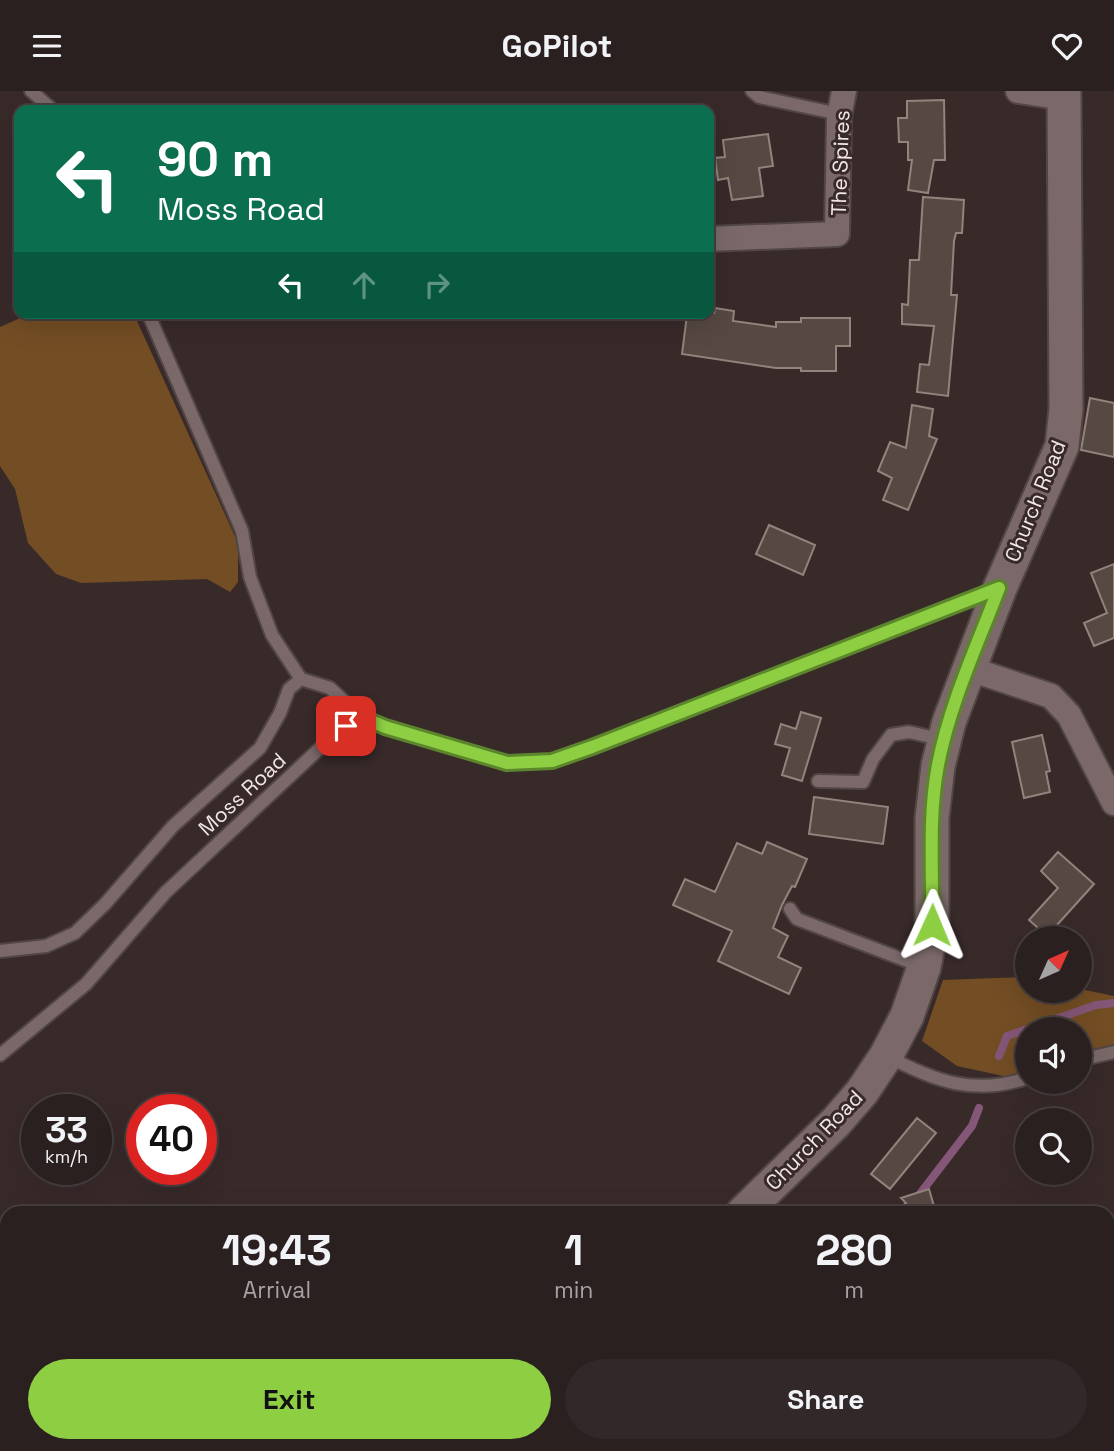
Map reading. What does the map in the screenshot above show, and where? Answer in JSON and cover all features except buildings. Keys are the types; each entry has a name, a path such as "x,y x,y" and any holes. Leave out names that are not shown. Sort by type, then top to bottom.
{"street":[{"path":"1018,91 1064,95"},
{"name":"Church Road","path":"750,1206 836,1122 862,1092 886,1056 907,1016 924,967 932,925 932,818 944,740 967,668 999,588 1062,446 1066,409 1064,95"},
{"name":"The Spires","path":"714,239 837,234 842,103"},
{"path":"967,668 1051,697 1069,715 1114,803"}],"lane":[{"path":"31,91 47,105"},
{"path":"752,91 759,97 842,103"},
{"path":"151,319 242,531 250,577 272,635 301,679 330,688 360,716 385,727 507,763 552,761 999,588"},
{"path":"0,951 46,946 75,933 105,904 173,826 260,748 280,713 289,689 301,679"},
{"name":"Moss Road","path":"0,1055 86,984 166,892 333,736 360,716"},
{"path":"818,781 863,782 873,759 891,735 909,732 944,740"},
{"path":"790,909 797,919 924,967"},
{"path":"1092,1058 1114,1052"},
{"path":"886,1056 921,1075 961,1085 1003,1086 1015,1082"}],"shaded area":[{"path":"18,319 137,321 238,543 238,582 230,592 207,579 81,583 56,574 28,543 15,489 0,466 0,327"},
{"path":"1015,977 1015,1003 1092,1003 1092,991 1114,996 1114,1045 1092,1050 1092,1017 1015,1017 1015,1074 1008,1077 957,1066 922,1041 943,980"}],"waterway":[{"path":"999,1056 1007,1036 1096,1005 1114,1003"},
{"path":"916,1199 972,1126 979,1108"}],"route":[{"path":"346,726 360,716 385,727 507,763 552,761 999,588 967,668 938,766 932,818 932,925"}]}
